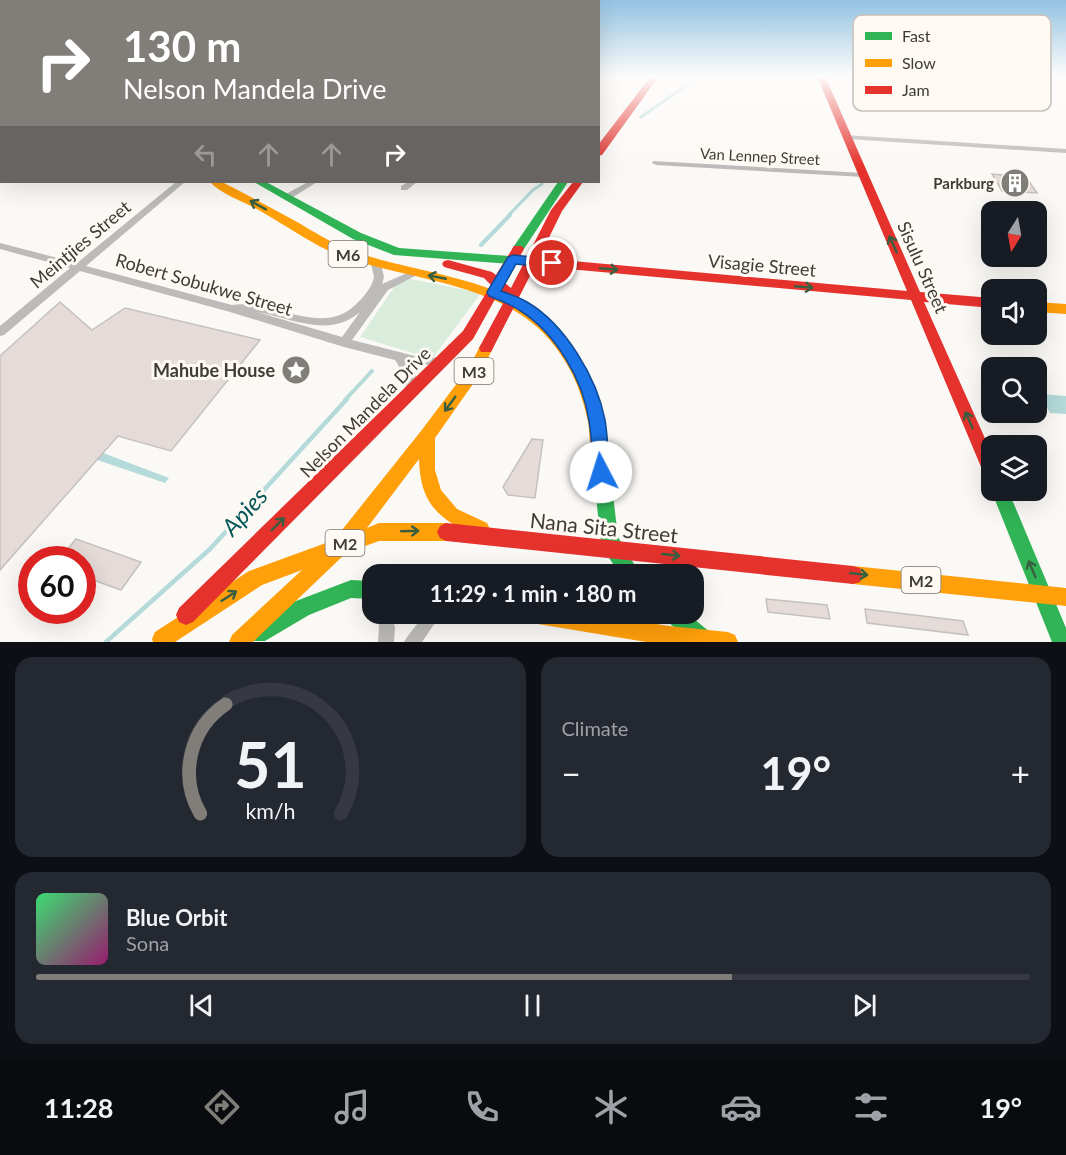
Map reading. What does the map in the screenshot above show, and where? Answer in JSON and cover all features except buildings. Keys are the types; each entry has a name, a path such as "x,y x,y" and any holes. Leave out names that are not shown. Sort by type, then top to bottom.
{"main road":[{"path":"600,132 620,106"},
{"path":"600,150 633,106"},
{"name":"Sisulu Street","path":"834,106 981,448"},
{"name":"M6","path":"218,183 340,251 376,264 414,273 497,287 549,327 578,367 588,390 597,420 607,529 613,549 624,564"},
{"name":"M6","path":"261,183 357,236 409,254 530,261"},
{"name":"Nelson Mandela Drive","path":"160,640 468,335 542,210 562,183"},
{"name":"M3","path":"239,642 344,543 427,436 475,370 557,210 577,183"},
{"path":"409,254 487,273 497,287"},
{"name":"Visagie Street","path":"530,261 981,302"},
{"path":"1047,308 1066,309"},
{"path":"427,436 424,462 428,486 438,504 449,516 464,524 485,530 551,543"},
{"path":"1004,501 1062,642"},
{"name":"Nana Sita Street","path":"160,640 256,578 344,543 379,532 430,530 1066,597"},
{"path":"244,642 303,608 351,589 362,590"},
{"path":"604,624 728,642"},
{"path":"686,624 704,639"}],"street":[{"path":"848,137 1066,151"},
{"name":"Van Lennep Street","path":"656,164 862,175"},
{"name":"Meintjies Street","path":"0,332 180,183"},
{"path":"287,197 311,183"},
{"path":"404,188 412,183"},
{"name":"Robert Sobukwe Street","path":"0,246 230,308 344,343 399,357 427,362 442,361"},
{"path":"230,308 249,307 319,323 335,323 352,315 370,295 379,277 376,264"},
{"path":"344,343 375,296 384,287 414,273"},
{"path":"399,357 412,378 411,392"},
{"path":"351,589 362,596"},
{"path":"386,624 386,642"},
{"path":"412,642 427,624"}],"green space":[{"path":"406,278 481,293 432,359 360,337 399,280"}],"water":[{"path":"1047,395 1066,396 1066,414 1050,413 1047,407"},
{"path":"69,440 169,478 165,483 62,448"}],"waterway":[{"name":"Apies","path":"641,117 657,106"},
{"name":"Apies","path":"508,216 542,184"},
{"name":"Apies","path":"481,245 510,215"},
{"name":"Apies","path":"345,400 372,371"},
{"name":"Apies","path":"106,642 210,549 347,399"}],"traffic: fast":[{"path":"261,183 357,236 398,252 523,261"},
{"path":"518,249 562,183"},
{"path":"600,453 609,537 615,552 624,564"},
{"path":"1004,501 1062,642"},
{"path":"258,634 303,608 351,589 362,590"},
{"path":"686,624 704,640"}],"traffic: slow":[{"path":"217,183 337,250 359,258 475,287 504,298 528,313 565,349 579,371 596,423 600,453"},
{"path":"1047,308 1066,309"},
{"path":"239,642 344,543 427,436 475,370 486,348"},
{"path":"427,437 427,470 434,495 441,506 451,514 481,529"},
{"path":"162,639 256,578 379,532 446,532"},
{"path":"853,575 1066,597"},
{"path":"598,624 669,636 728,642"}],"traffic: jam":[{"path":"600,150 633,106"},
{"path":"834,106 981,448"},
{"path":"486,348 557,210 577,183"},
{"path":"186,615 468,335 518,249"},
{"path":"530,261 981,302"},
{"path":"448,264 488,275 506,291"},
{"path":"446,532 853,575"}],"place":[{"name":"Parkburg","path":"1015,183"},
{"name":"Mahube House","path":"296,370"}],"route":[{"path":"552,263 513,260 494,292 511,299 537,316 549,327 578,367 593,403 597,420 601,472"}]}
